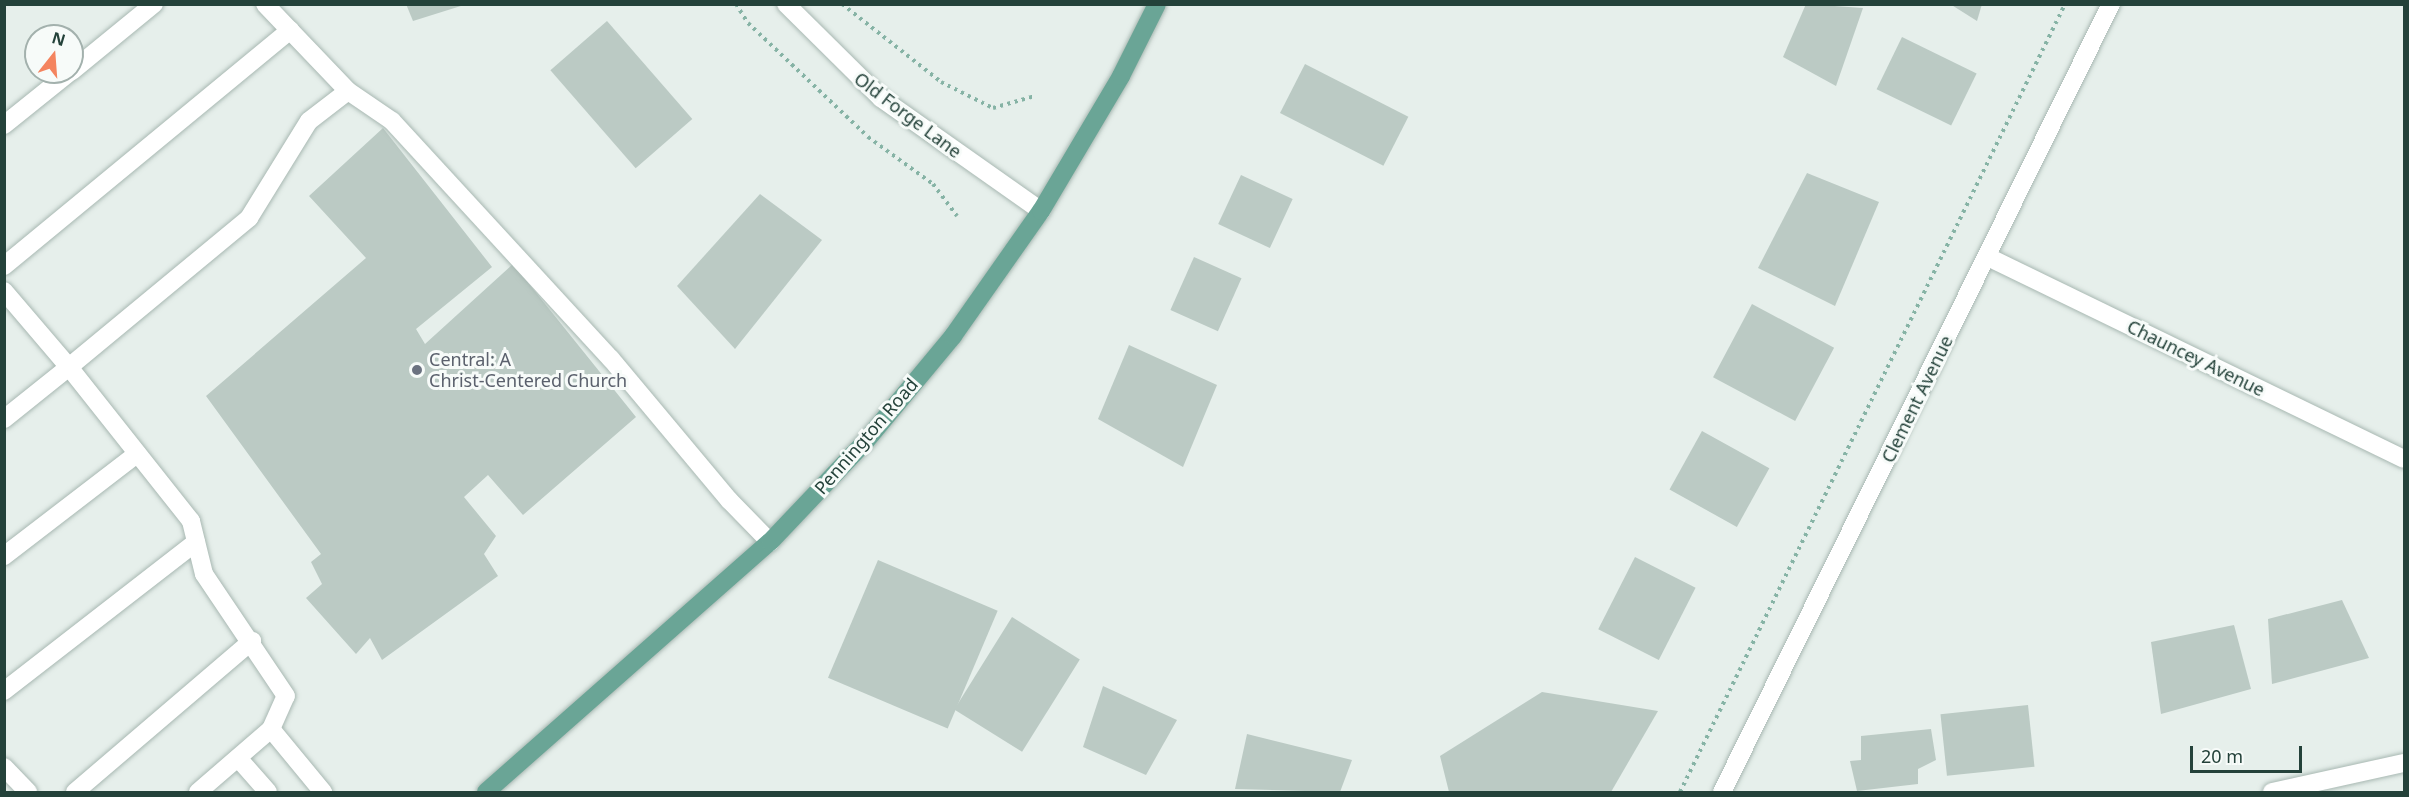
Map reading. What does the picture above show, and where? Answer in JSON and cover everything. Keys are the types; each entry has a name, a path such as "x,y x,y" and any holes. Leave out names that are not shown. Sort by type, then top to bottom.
{"main road":[{"name":"Pennington Road","path":"486,792 770,542 865,442 953,336 1041,211 1122,76 1157,4"}],"street":[{"path":"84,61 154,4"},
{"path":"265,4 348,91 392,121 604,351 729,500 770,542"},
{"name":"Old Forge Lane","path":"786,4 881,98 1041,211"},
{"name":"Clement Avenue","path":"1722,792 2111,4"},
{"path":"4,266 290,30"},
{"path":"4,125 55,84"},
{"path":"4,419 249,218 309,121 348,91"},
{"name":"Chauncey Avenue","path":"1988,256 2404,459"},
{"path":"4,291 69,367 191,521 204,574 252,641 286,696 271,729 198,792"},
{"path":"4,556 137,454"},
{"path":"4,691 196,542"},
{"path":"75,792 252,641"},
{"path":"271,729 323,792"},
{"path":"238,758 268,792"},
{"path":"2272,792 2404,763"},
{"path":"4,766 28,792"}],"path":[{"path":"736,4 748,23 868,137 933,184 957,216"},
{"path":"842,4 941,82 993,108 1035,96"},
{"path":"1680,792 2065,4"}],"building":[{"path":"406,4 463,4 464,5 413,21"},
{"path":"1806,4 1863,8 1836,86 1783,57"},
{"path":"1950,4 1982,4 1977,21"},
{"path":"607,21 692,119 636,168 550,70"},
{"path":"1902,37 1977,73 1951,126 1877,89"},
{"path":"1305,64 1408,117 1383,166 1280,113"},
{"name":"Central: A Christ-Centered Church","path":"383,128 492,267 416,329 425,344 513,264 636,417 523,515 488,475 464,497 496,536 484,554 498,576 382,660 370,638 356,654 306,598 322,584 311,562 321,554 206,396 366,258 309,196"},
{"path":"1807,173 1879,202 1835,306 1758,268"},
{"path":"1241,175 1293,199 1270,248 1218,224"},
{"path":"760,194 822,240 735,349 677,286"},
{"path":"1194,257 1242,278 1218,331 1170,310"},
{"path":"1752,304 1834,348 1795,421 1713,377"},
{"path":"1129,345 1217,385 1183,467 1098,419"},
{"path":"1702,431 1769,468 1737,527 1670,490"},
{"path":"1635,557 1696,588 1659,660 1598,629"},
{"path":"878,560 998,611 948,729 828,678"},
{"path":"2342,600 2369,658 2272,684 2268,619"},
{"path":"1012,617 1080,659 1022,752 954,709"},
{"path":"2234,625 2251,689 2161,714 2151,642"},
{"path":"1103,686 1177,720 1146,775 1083,747"},
{"path":"1542,692 1658,711 1611,792 1449,792 1440,756"},
{"path":"2028,705 2034,767 1947,776 1940,714"},
{"path":"1931,729 1936,760 1918,769 1918,784 1857,791 1850,761 1861,760 1861,736"},
{"path":"1247,734 1352,760 1340,792 1235,789"}],"place":[{"name":"Central: A Christ-Centered Church","path":"417,370"}]}
